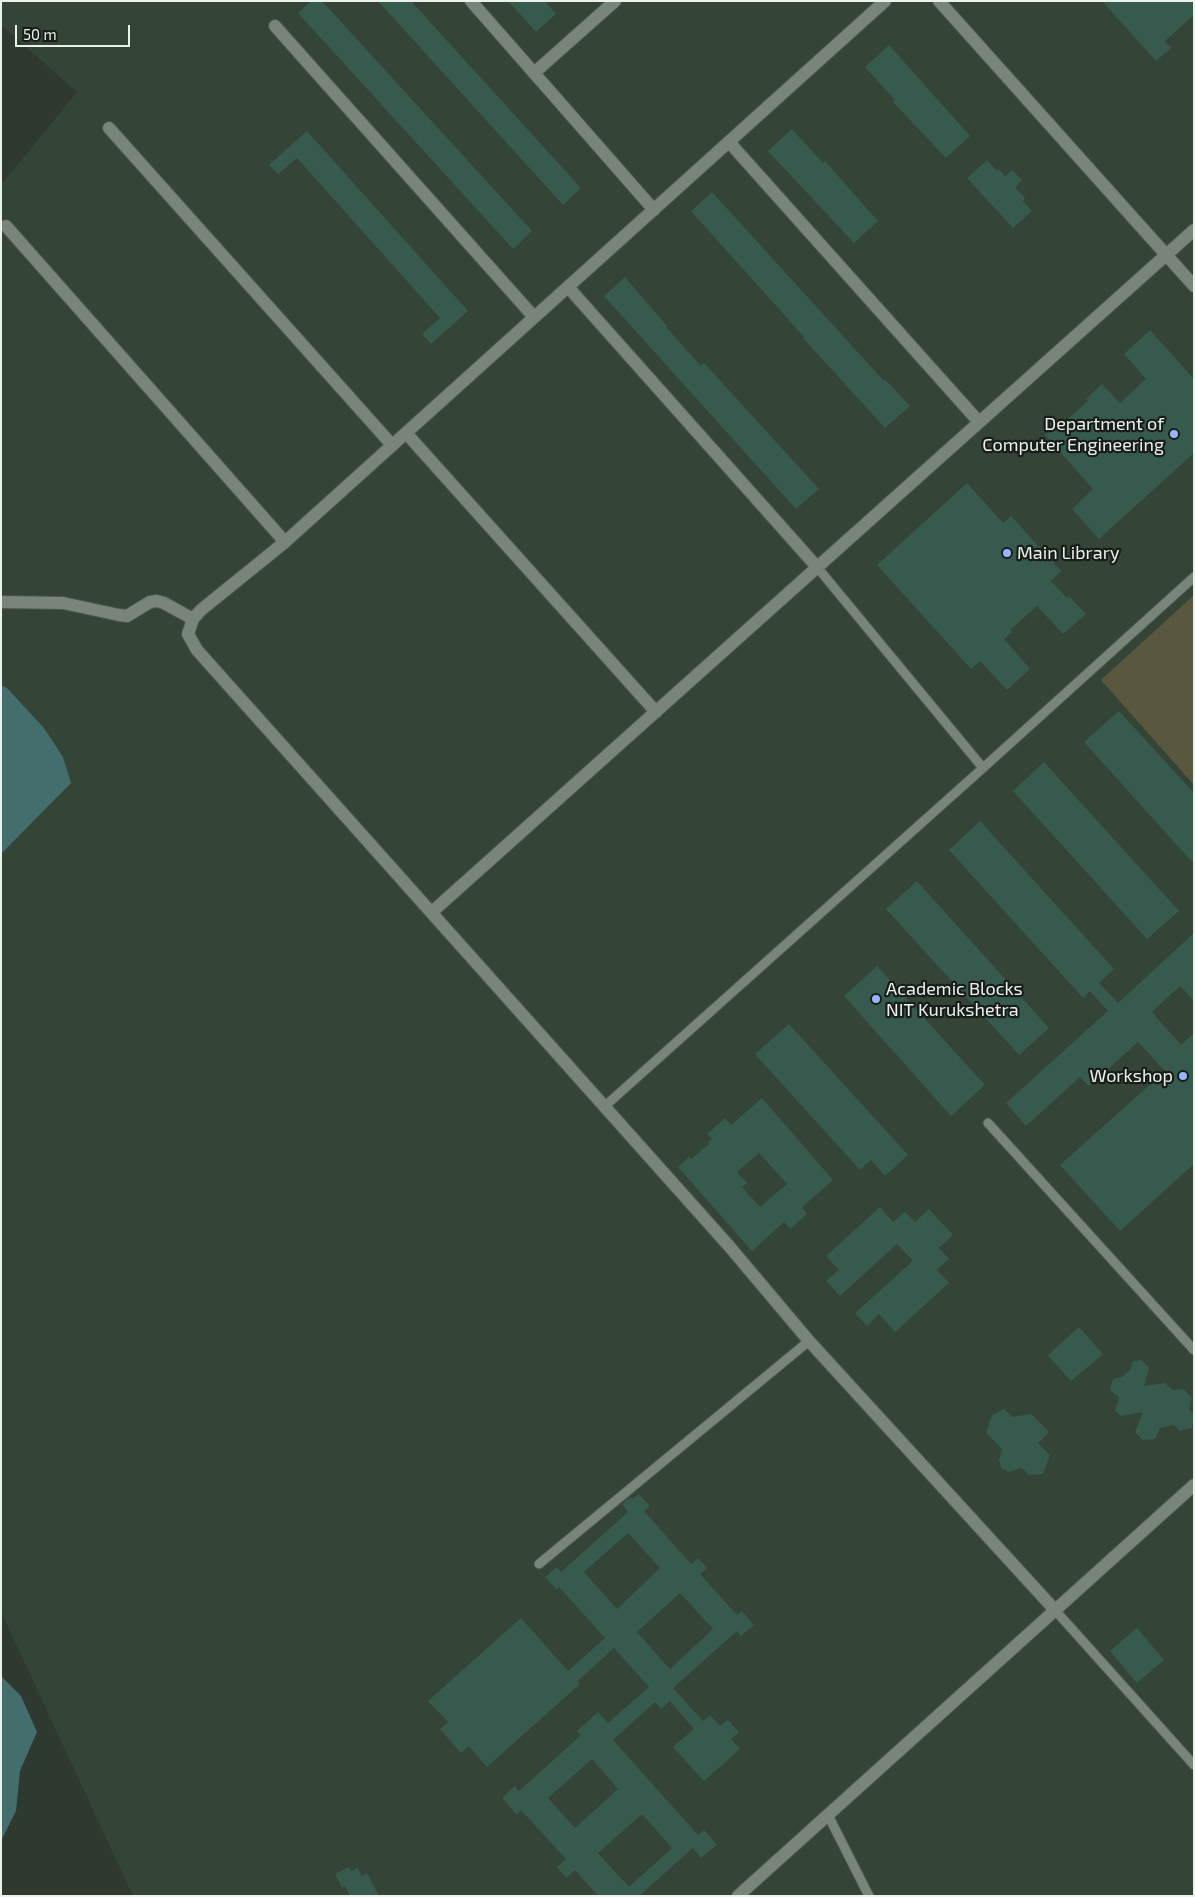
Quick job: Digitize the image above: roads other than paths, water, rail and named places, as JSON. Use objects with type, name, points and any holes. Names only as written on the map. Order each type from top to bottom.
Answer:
[{"type":"street","points":[[471,1],[654,210]]},
{"type":"street","points":[[534,73],[615,1]]},
{"type":"street","points":[[885,1],[285,542],[201,610],[193,619],[188,634],[197,650],[729,1246],[809,1341],[1054,1610]]},
{"type":"street","points":[[939,1],[1194,286]]},
{"type":"street","points":[[275,26],[534,317]]},
{"type":"street","points":[[109,128],[392,445]]},
{"type":"street","points":[[729,142],[979,422]]},
{"type":"street","points":[[6,226],[285,542]]},
{"type":"street","points":[[432,912],[1194,230]]},
{"type":"street","points":[[568,287],[817,567]]},
{"type":"street","points":[[406,433],[656,712]]},
{"type":"street","points":[[1,602],[62,603],[127,616],[150,602],[164,603],[193,619]]},
{"type":"street","points":[[738,1896],[1194,1485]]},
{"type":"lane","points":[[817,567],[983,768]]},
{"type":"lane","points":[[605,1106],[1194,577]]},
{"type":"lane","points":[[988,1123],[1194,1350]]},
{"type":"lane","points":[[539,1564],[809,1341]]},
{"type":"lane","points":[[1054,1610],[1194,1765]]},
{"type":"lane","points":[[828,1815],[869,1896]]},
{"type":"water","points":[[1,685],[7,688],[44,728],[63,757],[71,783],[1,854]]},
{"type":"water","points":[[1,1676],[21,1696],[37,1732],[20,1771],[16,1811],[1,1841]]},
{"type":"place","name":"Department of Computer Engineering","points":[[1174,434]]},
{"type":"place","name":"Main Library","points":[[1007,553]]},
{"type":"place","name":"Academic Blocks NIT Kurukshetra","points":[[876,999]]},
{"type":"place","name":"Workshop","points":[[1183,1076]]}]
